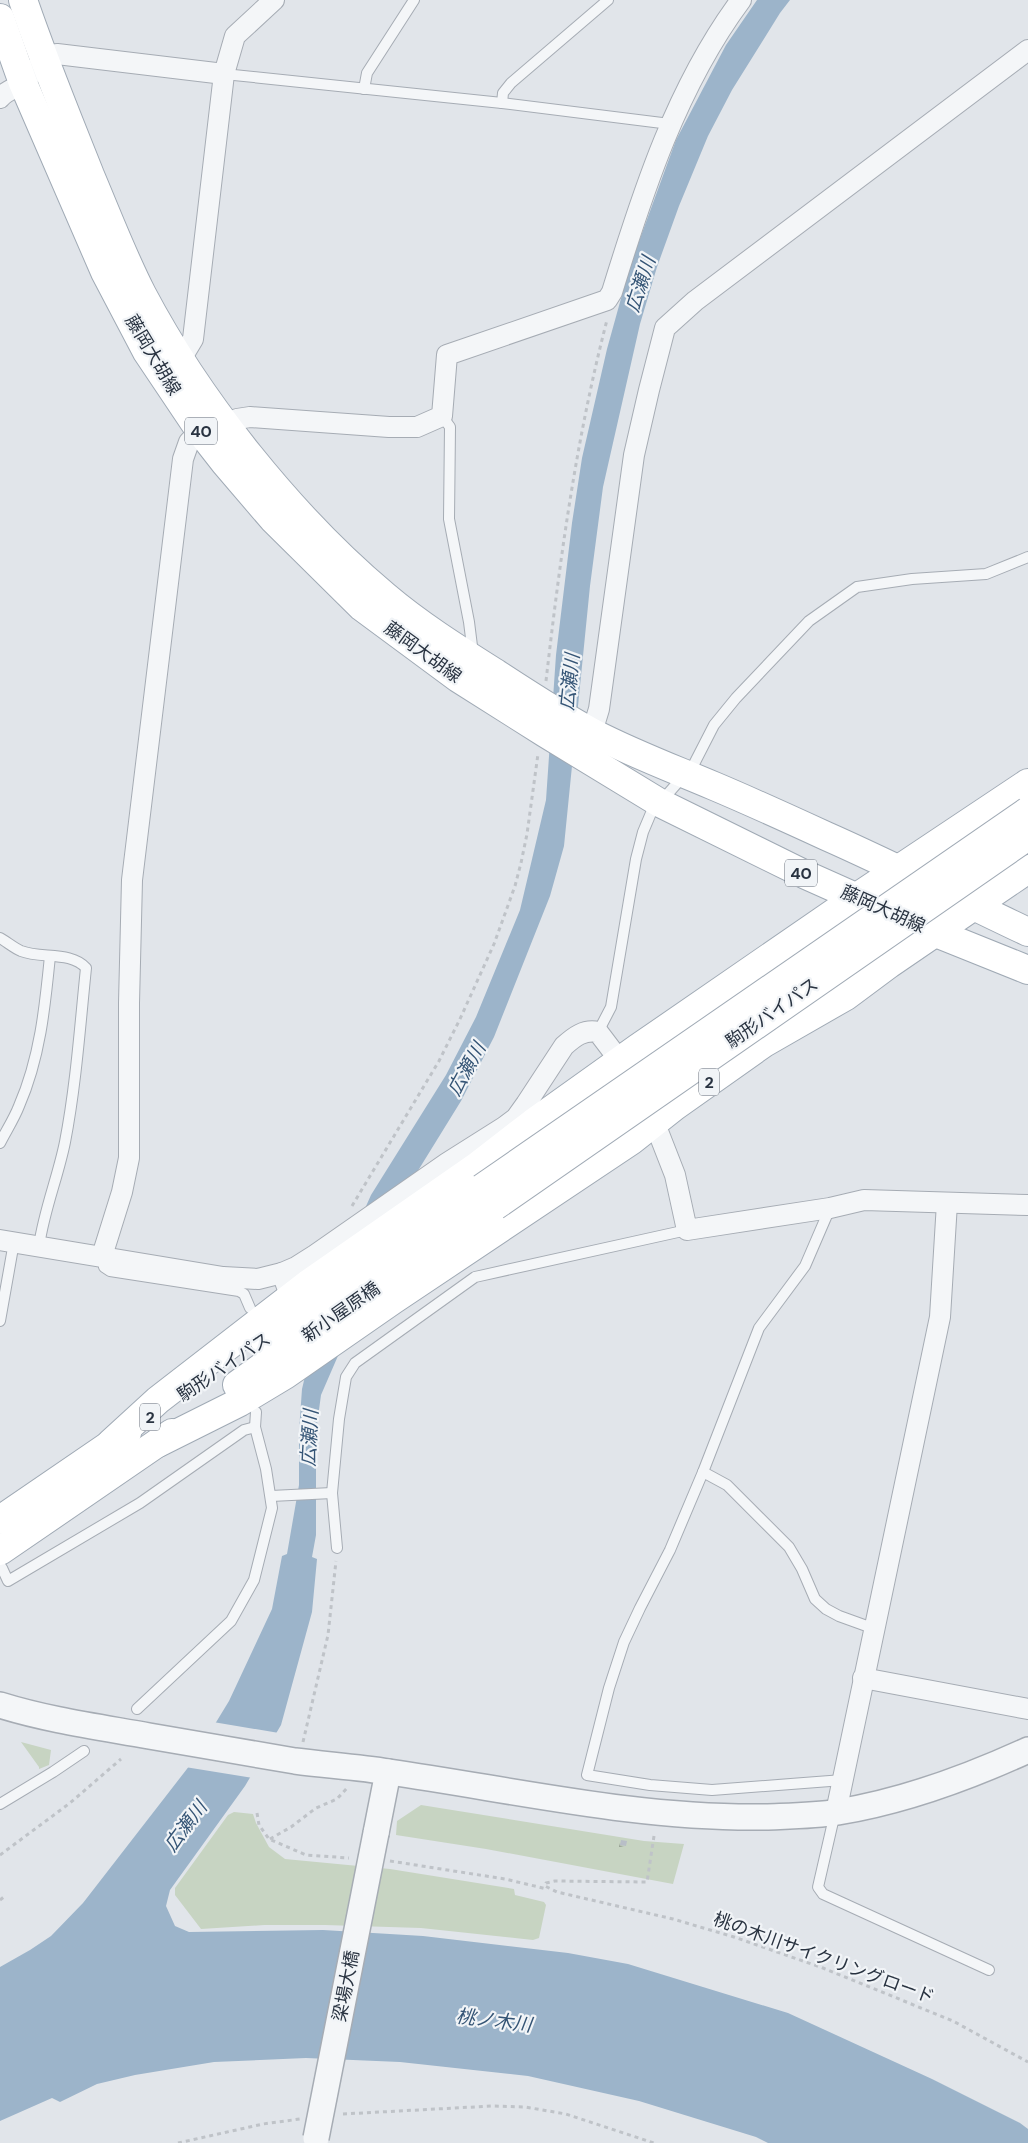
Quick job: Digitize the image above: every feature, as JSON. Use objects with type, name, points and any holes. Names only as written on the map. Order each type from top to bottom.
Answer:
[{"type":"main road","name":"藤岡大胡線","points":[[23,0],[43,58],[124,258],[144,297],[181,359],[213,428],[273,519],[362,607],[458,678],[544,719]]},
{"type":"main road","name":"藤岡大胡線","points":[[0,18],[6,93],[147,352],[213,428],[338,553],[385,596],[469,656],[544,719]]},
{"type":"main road","name":"40","points":[[544,719],[587,739],[686,774],[900,868],[1028,932]]},
{"type":"main road","name":"藤岡大胡線","points":[[587,739],[660,803],[806,875],[936,933],[1028,970]]},
{"type":"main road","name":"2","points":[[300,1299],[439,1193],[620,1061],[857,897],[1028,783]]},
{"type":"main road","name":"駒形バイパス","points":[[393,1288],[489,1197],[1028,811]]},
{"type":"main road","name":"駒形バイパス","points":[[404,1245],[489,1197],[1028,836]]},
{"type":"main road","name":"2","points":[[158,1444],[240,1402],[284,1375],[393,1288],[632,1140],[674,1106],[764,1043],[846,996],[1028,869]]},
{"type":"main road","points":[[802,936],[812,914],[814,900],[813,890],[806,875]]},
{"type":"main road","name":"新小屋原橋","points":[[300,1299],[404,1245]]},
{"type":"main road","name":"新小屋原橋","points":[[288,1348],[393,1288]]},
{"type":"main road","name":"駒形バイパス","points":[[0,1520],[111,1443],[300,1299]]},
{"type":"main road","name":"駒形バイパス","points":[[1,1559],[288,1348]]},
{"type":"street","points":[[181,359],[193,339],[224,74],[236,36],[274,0]]},
{"type":"street","points":[[102,1256],[122,1192],[129,1158],[129,994],[134,866],[183,459],[190,442],[213,428],[250,417],[389,428],[417,427],[442,416],[446,355],[607,300],[612,292],[634,218],[670,124],[698,69],[741,0]]},
{"type":"street","points":[[587,739],[599,709],[634,455],[665,328],[695,301],[1028,50]]},
{"type":"street","points":[[6,93],[43,58],[57,54],[70,54],[224,74]]},
{"type":"street","points":[[7,1241],[223,1277],[258,1279],[282,1273],[316,1255],[447,1163],[492,1136],[516,1118],[564,1046],[572,1039],[591,1031],[598,1032],[620,1061],[665,1147],[675,1175],[687,1230],[830,1208],[864,1200],[1028,1205]]},
{"type":"street","points":[[836,1812],[940,1317],[947,1203]]},
{"type":"street","points":[[282,1273],[300,1299]]},
{"type":"street","points":[[863,1678],[1028,1709]]},
{"type":"street","points":[[0,1705],[51,1718],[152,1736],[300,1751],[388,1772],[611,1807],[719,1818],[836,1812],[880,1804],[978,1774],[1028,1750]]},
{"type":"street","name":"梁場大橋","points":[[311,2133],[388,1772]]},
{"type":"lane","points":[[364,89],[367,73],[414,0]]},
{"type":"lane","points":[[502,103],[502,93],[511,83],[608,0]]},
{"type":"lane","points":[[224,74],[502,103],[670,124]]},
{"type":"lane","points":[[442,416],[450,427],[450,519],[472,646],[469,656]]},
{"type":"lane","points":[[598,1032],[611,1006],[633,875],[643,832],[651,814],[694,764],[714,725],[736,698],[810,621],[857,587],[912,579],[986,574],[1028,557]]},
{"type":"lane","points":[[0,938],[22,951],[81,962],[86,968],[76,1064],[65,1142],[54,1187],[42,1220],[39,1246]]},
{"type":"lane","points":[[0,1144],[20,1106],[31,1071],[44,1016],[50,956]]},
{"type":"lane","points":[[830,1208],[805,1266],[759,1328],[703,1472],[670,1550],[624,1642],[609,1688],[587,1775],[650,1785],[712,1790],[843,1780]]},
{"type":"lane","points":[[337,1548],[329,1494],[346,1377],[355,1363],[475,1277],[687,1230]]},
{"type":"lane","points":[[0,1321],[7,1241]]},
{"type":"lane","points":[[102,1256],[104,1267],[110,1271],[239,1291],[244,1294],[250,1308]]},
{"type":"lane","points":[[137,1709],[231,1621],[254,1580],[276,1496],[255,1427],[256,1412]]},
{"type":"lane","points":[[1,1559],[8,1581],[140,1504],[244,1430],[255,1427]]},
{"type":"lane","points":[[703,1472],[727,1485],[789,1547],[802,1569],[815,1599],[826,1609],[839,1616],[874,1629]]},
{"type":"lane","points":[[276,1496],[329,1494]]},
{"type":"lane","points":[[0,1804],[54,1772],[84,1750]]},
{"type":"lane","points":[[836,1812],[818,1887],[823,1894],[989,1970]]},
{"type":"path","points":[[352,1206],[439,1061],[460,1020],[505,918],[519,870],[527,834],[544,719],[570,494],[583,417],[609,313]]},
{"type":"path","points":[[300,1751],[328,1635],[337,1548]]},
{"type":"path","points":[[0,1855],[70,1803],[121,1759]]},
{"type":"path","points":[[269,1839],[291,1827],[316,1808],[337,1799],[348,1787]]},
{"type":"path","name":"桃の木川サイクリングロード","points":[[654,1836],[648,1882],[555,1882],[546,1883],[544,1886],[557,1892],[708,1929],[814,1965],[953,2022],[1028,2062]]},
{"type":"path","points":[[0,1900],[6,1896]]},
{"type":"path","points":[[340,2114],[359,2111],[492,2106],[525,2107],[566,2114],[654,2143]]},
{"type":"path","points":[[178,2143],[263,2124],[311,2133]]},
{"type":"green space","points":[[21,1742],[51,1750],[49,1765],[39,1769]]},
{"type":"green space","points":[[421,1805],[644,1841],[684,1844],[673,1884],[486,1849],[396,1835],[397,1821]]},
{"type":"green space","points":[[234,1812],[253,1814],[269,1847],[285,1859],[390,1869],[514,1889],[515,1895],[544,1902],[546,1905],[539,1938],[533,1940],[421,1928],[325,1925],[264,1925],[201,1929],[175,1895],[175,1888],[228,1815]]},
{"type":"water","points":[[757,0],[790,0],[732,90],[708,136],[679,206],[657,267],[640,324],[603,487],[590,586],[564,846],[550,896],[494,1037],[461,1101],[419,1169],[321,1395],[316,1432],[316,1535],[312,1557],[317,1559],[312,1612],[281,1725],[245,1786],[170,1890],[166,1906],[175,1926],[189,1932],[323,1930],[423,1936],[568,1953],[628,1964],[788,2013],[932,2079],[1020,2123],[1028,2129],[1028,2143],[768,2143],[756,2137],[639,2101],[528,2076],[400,2062],[306,2058],[214,2062],[135,2075],[97,2084],[60,2102],[52,2098],[0,2121],[0,1967],[51,1936],[83,1903],[190,1765],[229,1701],[272,1609],[282,1556],[287,1554],[299,1485],[299,1431],[302,1389],[312,1347],[331,1285],[371,1195],[446,1075],[476,1017],[520,910],[546,800],[556,655],[582,458],[607,349],[630,266],[676,140],[726,45]]},
{"type":"pier","points":[[213,1722],[279,1733],[253,1778],[185,1767]]},
{"type":"building","points":[[621,1840],[627,1841],[626,1846],[620,1845]]},
{"type":"water label","name":"広瀬川","points":[[640,284]]},
{"type":"water label","name":"広瀬川","points":[[569,682]]},
{"type":"water label","name":"広瀬川","points":[[466,1069]]},
{"type":"water label","name":"広瀬川","points":[[309,1438]]},
{"type":"water label","name":"広瀬川","points":[[185,1826]]},
{"type":"water label","name":"桃ノ木川","points":[[494,2020]]}]
